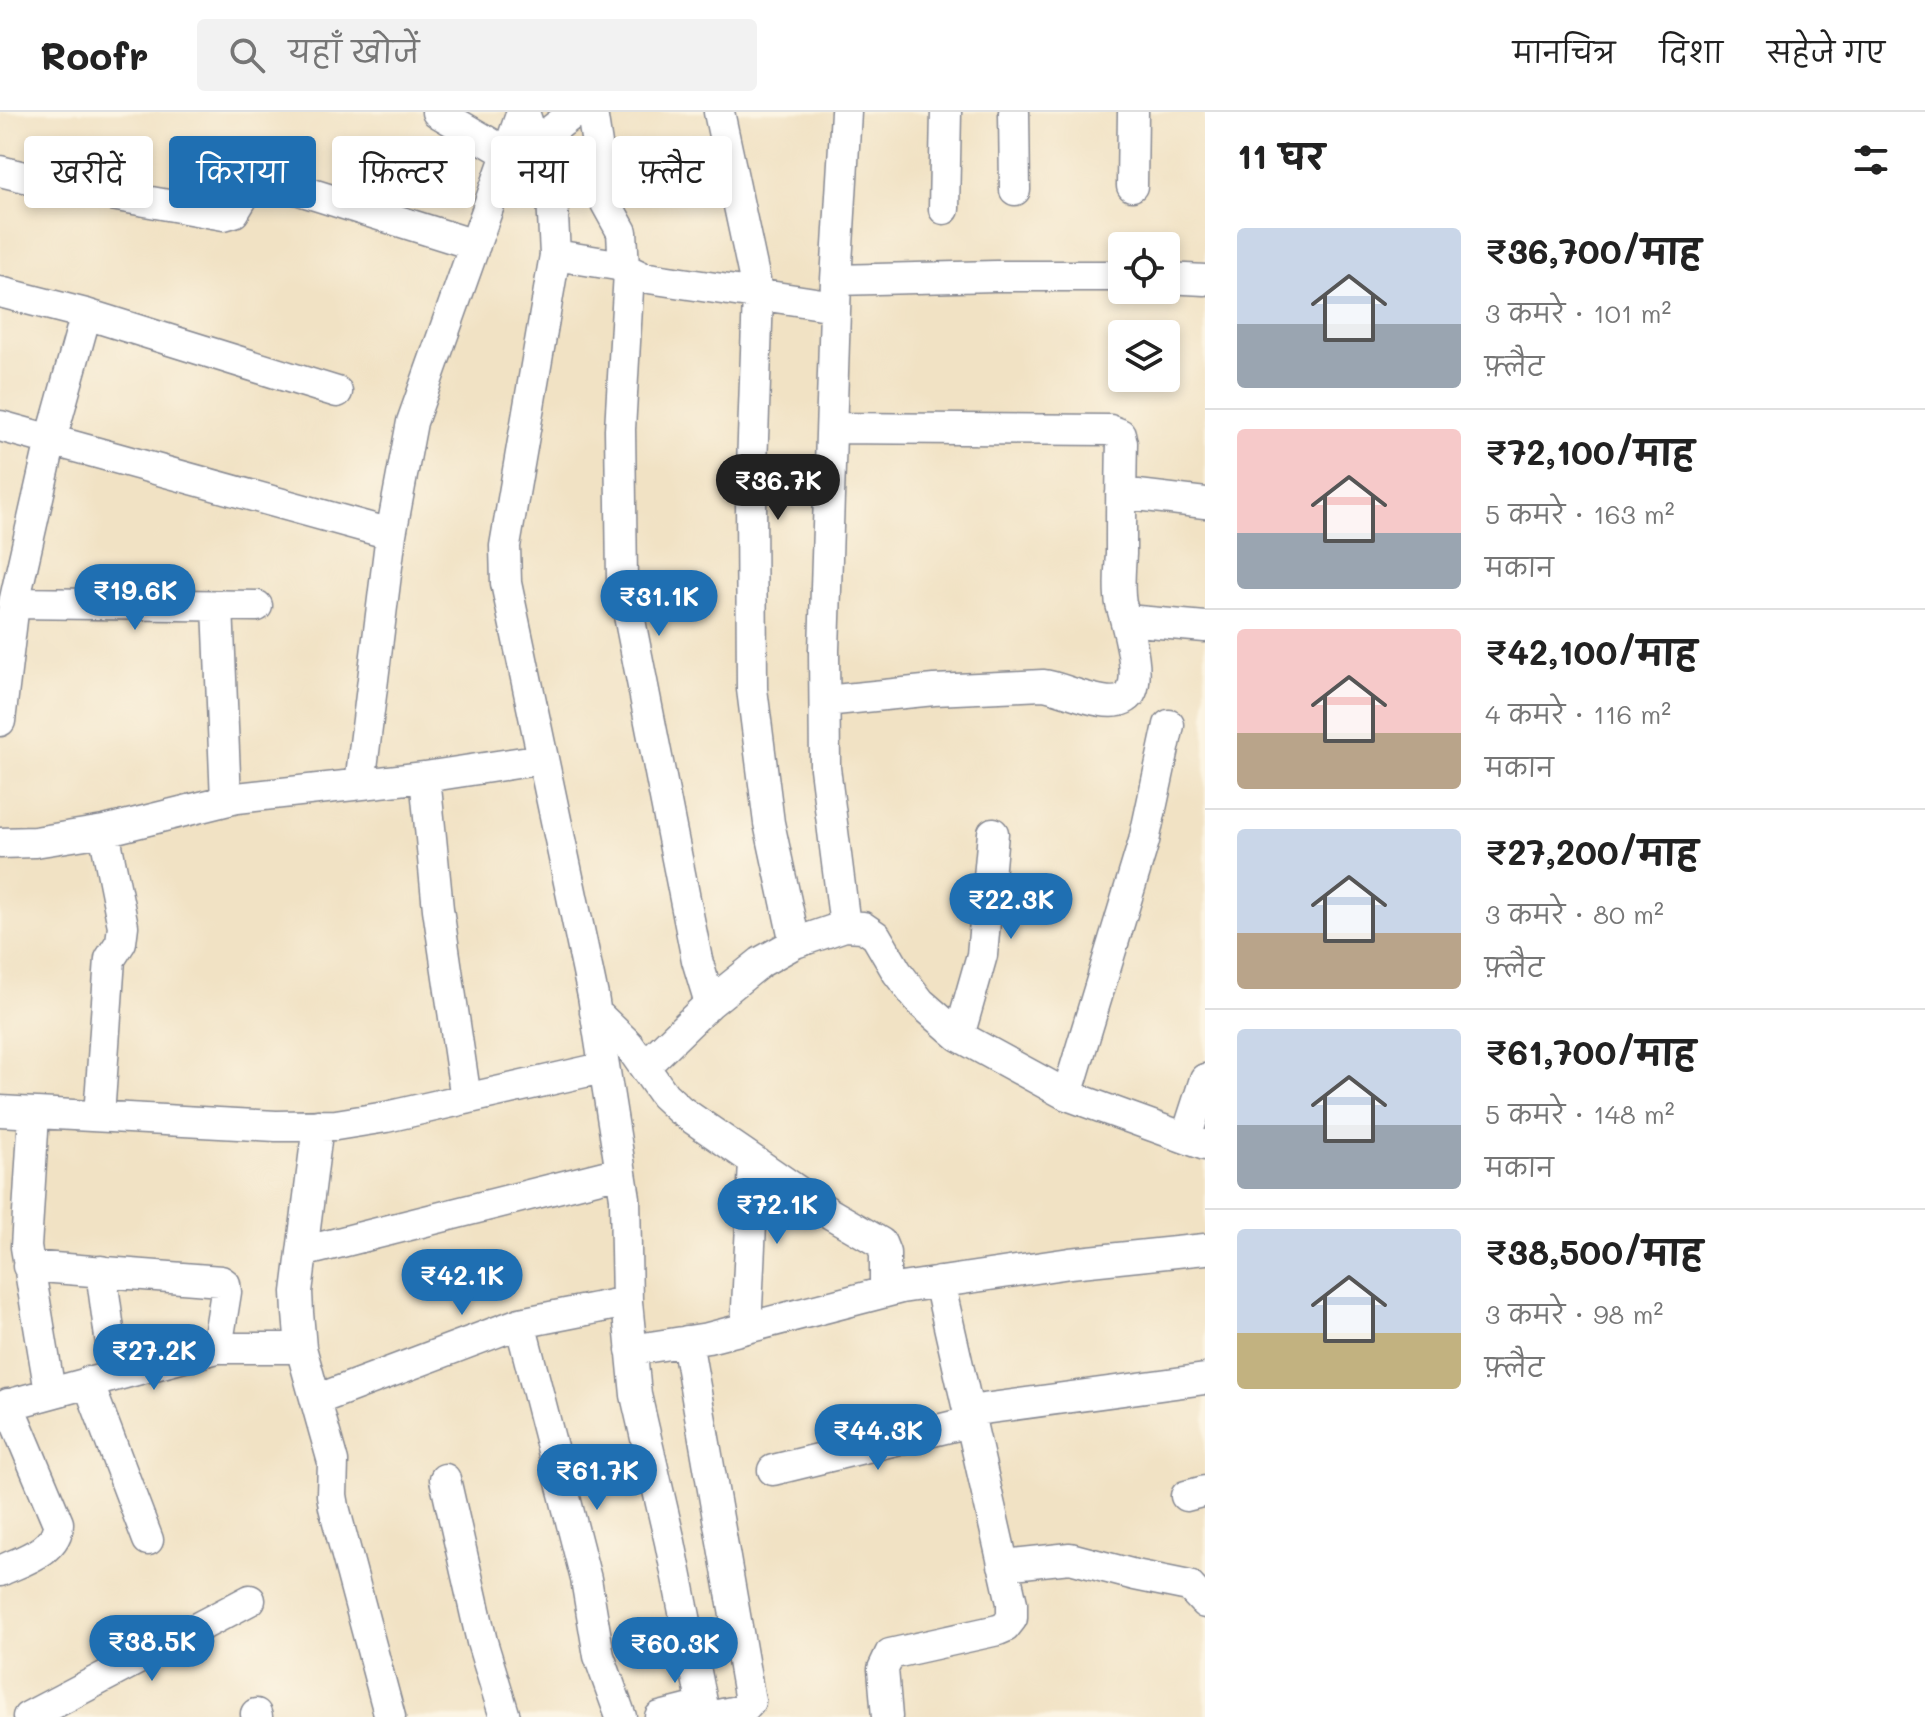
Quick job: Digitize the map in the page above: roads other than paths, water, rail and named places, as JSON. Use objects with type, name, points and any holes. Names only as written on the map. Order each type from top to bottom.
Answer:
[{"type":"street","points":[[437,112],[493,136]]},
{"type":"street","points":[[522,136],[523,112]]},
{"type":"street","points":[[539,136],[575,112]]},
{"type":"street","points":[[592,112],[606,203],[622,232],[626,270],[620,429],[622,580],[697,960],[710,1003]]},
{"type":"street","points":[[719,112],[758,295],[751,495],[752,689],[769,823],[795,943]]},
{"type":"street","points":[[845,926],[825,768],[825,701],[836,293],[846,112]]},
{"type":"street","points":[[944,209],[946,112]]},
{"type":"street","points":[[1014,112],[1015,190]]},
{"type":"street","points":[[1132,186],[1133,112]]},
{"type":"street","points":[[0,171],[61,186],[224,215],[234,212],[252,182],[261,178],[475,245]]},
{"type":"street","points":[[360,784],[391,534],[412,422],[475,245],[493,208]]},
{"type":"street","points":[[553,208],[555,255],[505,546],[506,583],[595,1012],[625,1198],[627,1302],[636,1395],[706,1713]]},
{"type":"street","points":[[555,255],[612,264],[642,277],[758,295],[836,293],[996,276],[1108,276]]},
{"type":"street","points":[[1180,279],[1205,280]]},
{"type":"street","points":[[0,292],[86,314],[337,392]]},
{"type":"street","points":[[0,721],[14,603],[51,440],[86,314]]},
{"type":"street","points":[[0,426],[391,534]]},
{"type":"street","points":[[825,701],[934,690],[1043,685],[1055,686],[1083,698],[1123,700],[1133,689],[1133,652],[1120,595],[1120,434],[1110,430],[833,428]]},
{"type":"street","points":[[1121,493],[1205,503]]},
{"type":"street","points":[[14,603],[257,606]]},
{"type":"street","points":[[218,606],[226,800]]},
{"type":"street","points":[[1126,620],[1205,627]]},
{"type":"street","points":[[1067,1095],[1141,854],[1169,725]]},
{"type":"street","points":[[0,843],[35,842],[104,831],[226,800],[425,777],[543,759]]},
{"type":"street","points":[[425,777],[438,909],[466,1099]]},
{"type":"street","points":[[99,1116],[110,959],[123,936],[104,831]]},
{"type":"street","points":[[959,1036],[982,955],[993,833]]},
{"type":"street","points":[[645,1066],[710,1003],[761,962],[795,943],[845,926],[863,927],[876,936],[897,972],[920,1002],[959,1036],[1067,1095],[1196,1142],[1205,1079]]},
{"type":"street","points":[[595,1012],[628,1044],[664,1095],[680,1110],[831,1214],[881,1243],[885,1253],[885,1292]]},
{"type":"street","points":[[0,1111],[276,1126],[336,1125],[386,1117],[602,1068]]},
{"type":"street","points":[[34,1114],[26,1247],[50,1392]]},
{"type":"street","points":[[318,1125],[297,1292],[301,1348],[333,1462],[334,1507],[390,1717]]},
{"type":"street","points":[[746,1328],[754,1162]]},
{"type":"street","points":[[302,1252],[620,1172]]},
{"type":"street","points":[[631,1350],[746,1328],[885,1292],[939,1282],[1070,1263],[1205,1249]]},
{"type":"street","points":[[28,1266],[221,1281],[225,1284],[226,1292],[217,1348]]},
{"type":"street","points":[[101,1271],[101,1378],[148,1540]]},
{"type":"street","points":[[887,1717],[883,1669],[890,1654],[998,1630],[1012,1618],[1012,1603],[939,1282]]},
{"type":"street","points":[[316,1400],[520,1323],[627,1302]]},
{"type":"street","points":[[520,1323],[586,1579],[599,1656],[621,1717]]},
{"type":"street","points":[[660,1717],[742,1710],[750,1701],[687,1341]]},
{"type":"street","points":[[0,1571],[35,1555],[58,1533],[58,1523],[4,1406],[217,1348],[301,1348]]},
{"type":"street","points":[[773,1470],[969,1416],[1205,1379]]},
{"type":"street","points":[[445,1479],[482,1642],[505,1717]]},
{"type":"street","points":[[1003,1565],[1070,1558],[1200,1585]]},
{"type":"street","points":[[28,1717],[250,1600]]}]
